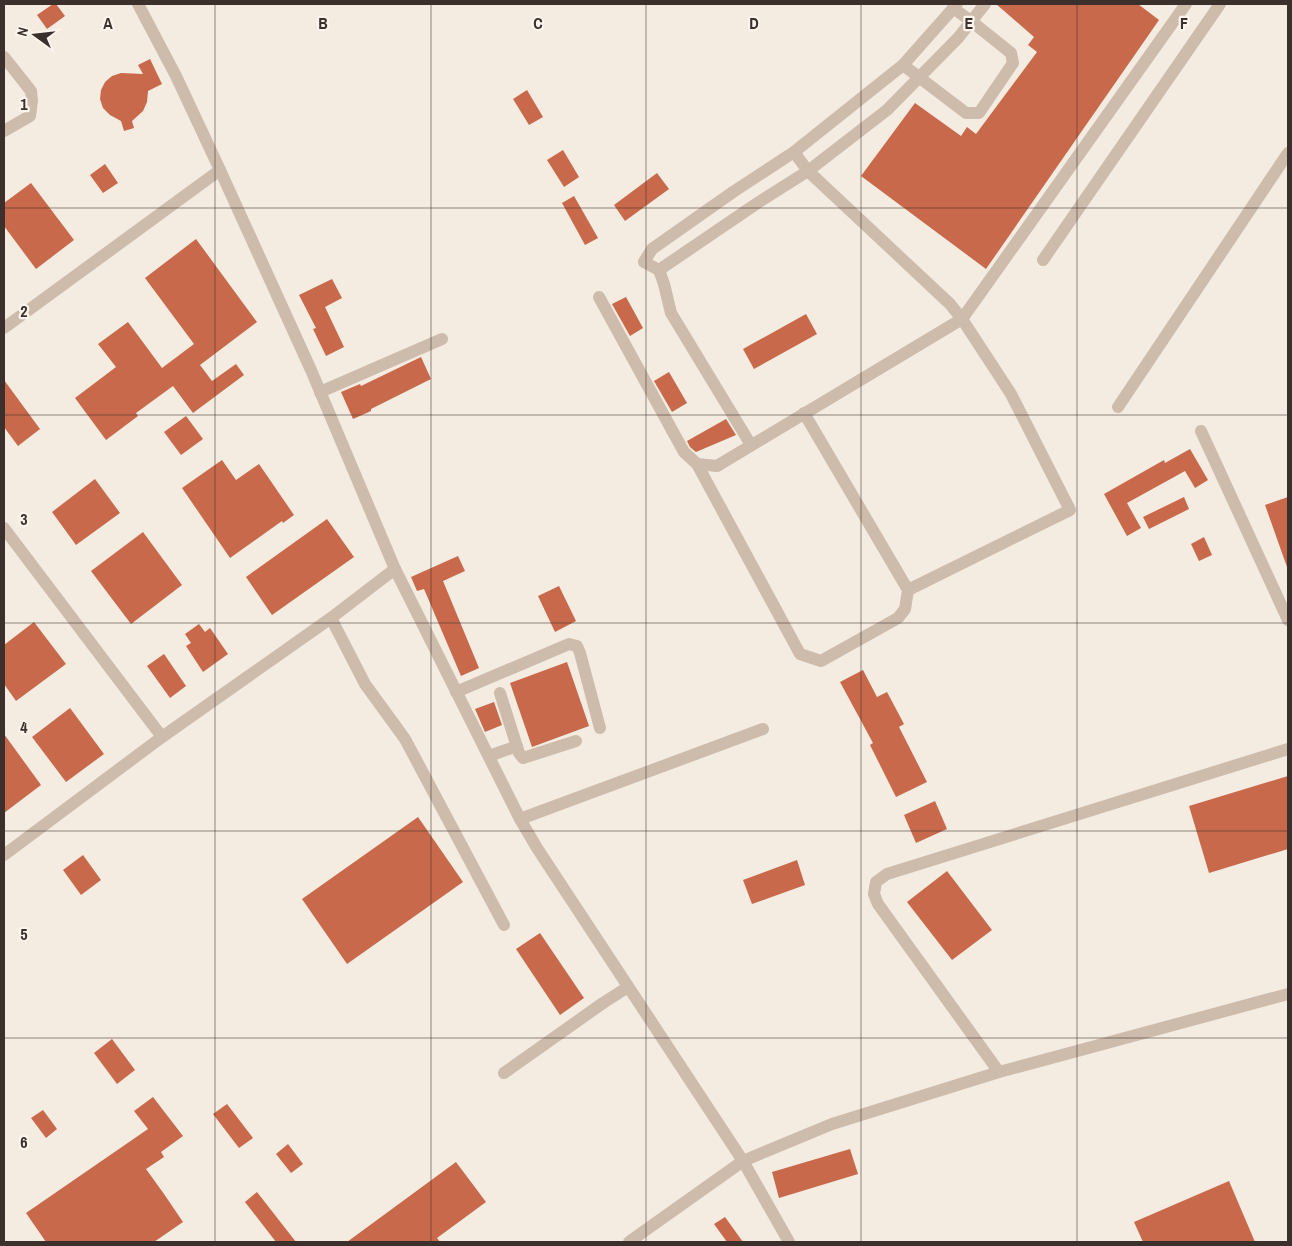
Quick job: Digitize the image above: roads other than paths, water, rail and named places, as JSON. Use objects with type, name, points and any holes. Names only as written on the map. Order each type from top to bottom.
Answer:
[{"type":"street","points":[[138,4],[176,76],[220,170],[320,392],[395,569],[520,819],[537,848],[743,1162],[789,1242]]},
{"type":"street","points":[[659,270],[808,171],[887,110],[958,38],[985,4]]},
{"type":"street","points":[[1043,260],[1220,4]]},
{"type":"street","points":[[751,445],[671,313],[659,270],[644,262],[652,248],[794,152],[903,65],[955,6],[1011,54],[1013,63],[979,113],[966,113],[903,65]]},
{"type":"street","points":[[697,464],[717,466],[962,319],[1180,6]]},
{"type":"street","points":[[4,57],[31,92],[32,101],[30,116],[4,131]]},
{"type":"street","points":[[794,152],[808,171],[950,304],[962,319],[1011,394],[1070,510],[908,590]]},
{"type":"street","points":[[1118,407],[1288,153]]},
{"type":"street","points":[[4,328],[220,170]]},
{"type":"street","points":[[599,298],[684,452],[697,464],[800,654],[821,661],[898,618],[905,609],[908,590],[804,413]]},
{"type":"street","points":[[320,392],[442,339]]},
{"type":"street","points":[[1201,431],[1288,620]]},
{"type":"street","points":[[4,528],[162,737]]},
{"type":"street","points":[[4,855],[162,737],[332,618],[395,569]]},
{"type":"street","points":[[332,618],[365,684],[405,739],[504,925]]},
{"type":"street","points":[[456,692],[569,644],[577,646],[580,653],[600,728]]},
{"type":"street","points":[[500,693],[517,746],[523,758],[576,741]]},
{"type":"street","points":[[520,819],[763,729]]},
{"type":"street","points":[[489,756],[517,746]]},
{"type":"street","points":[[999,1072],[878,904],[874,894],[876,882],[887,874],[1288,749]]},
{"type":"street","points":[[504,1073],[628,987]]},
{"type":"street","points":[[629,1242],[743,1162],[832,1124],[999,1072],[1288,994]]}]
